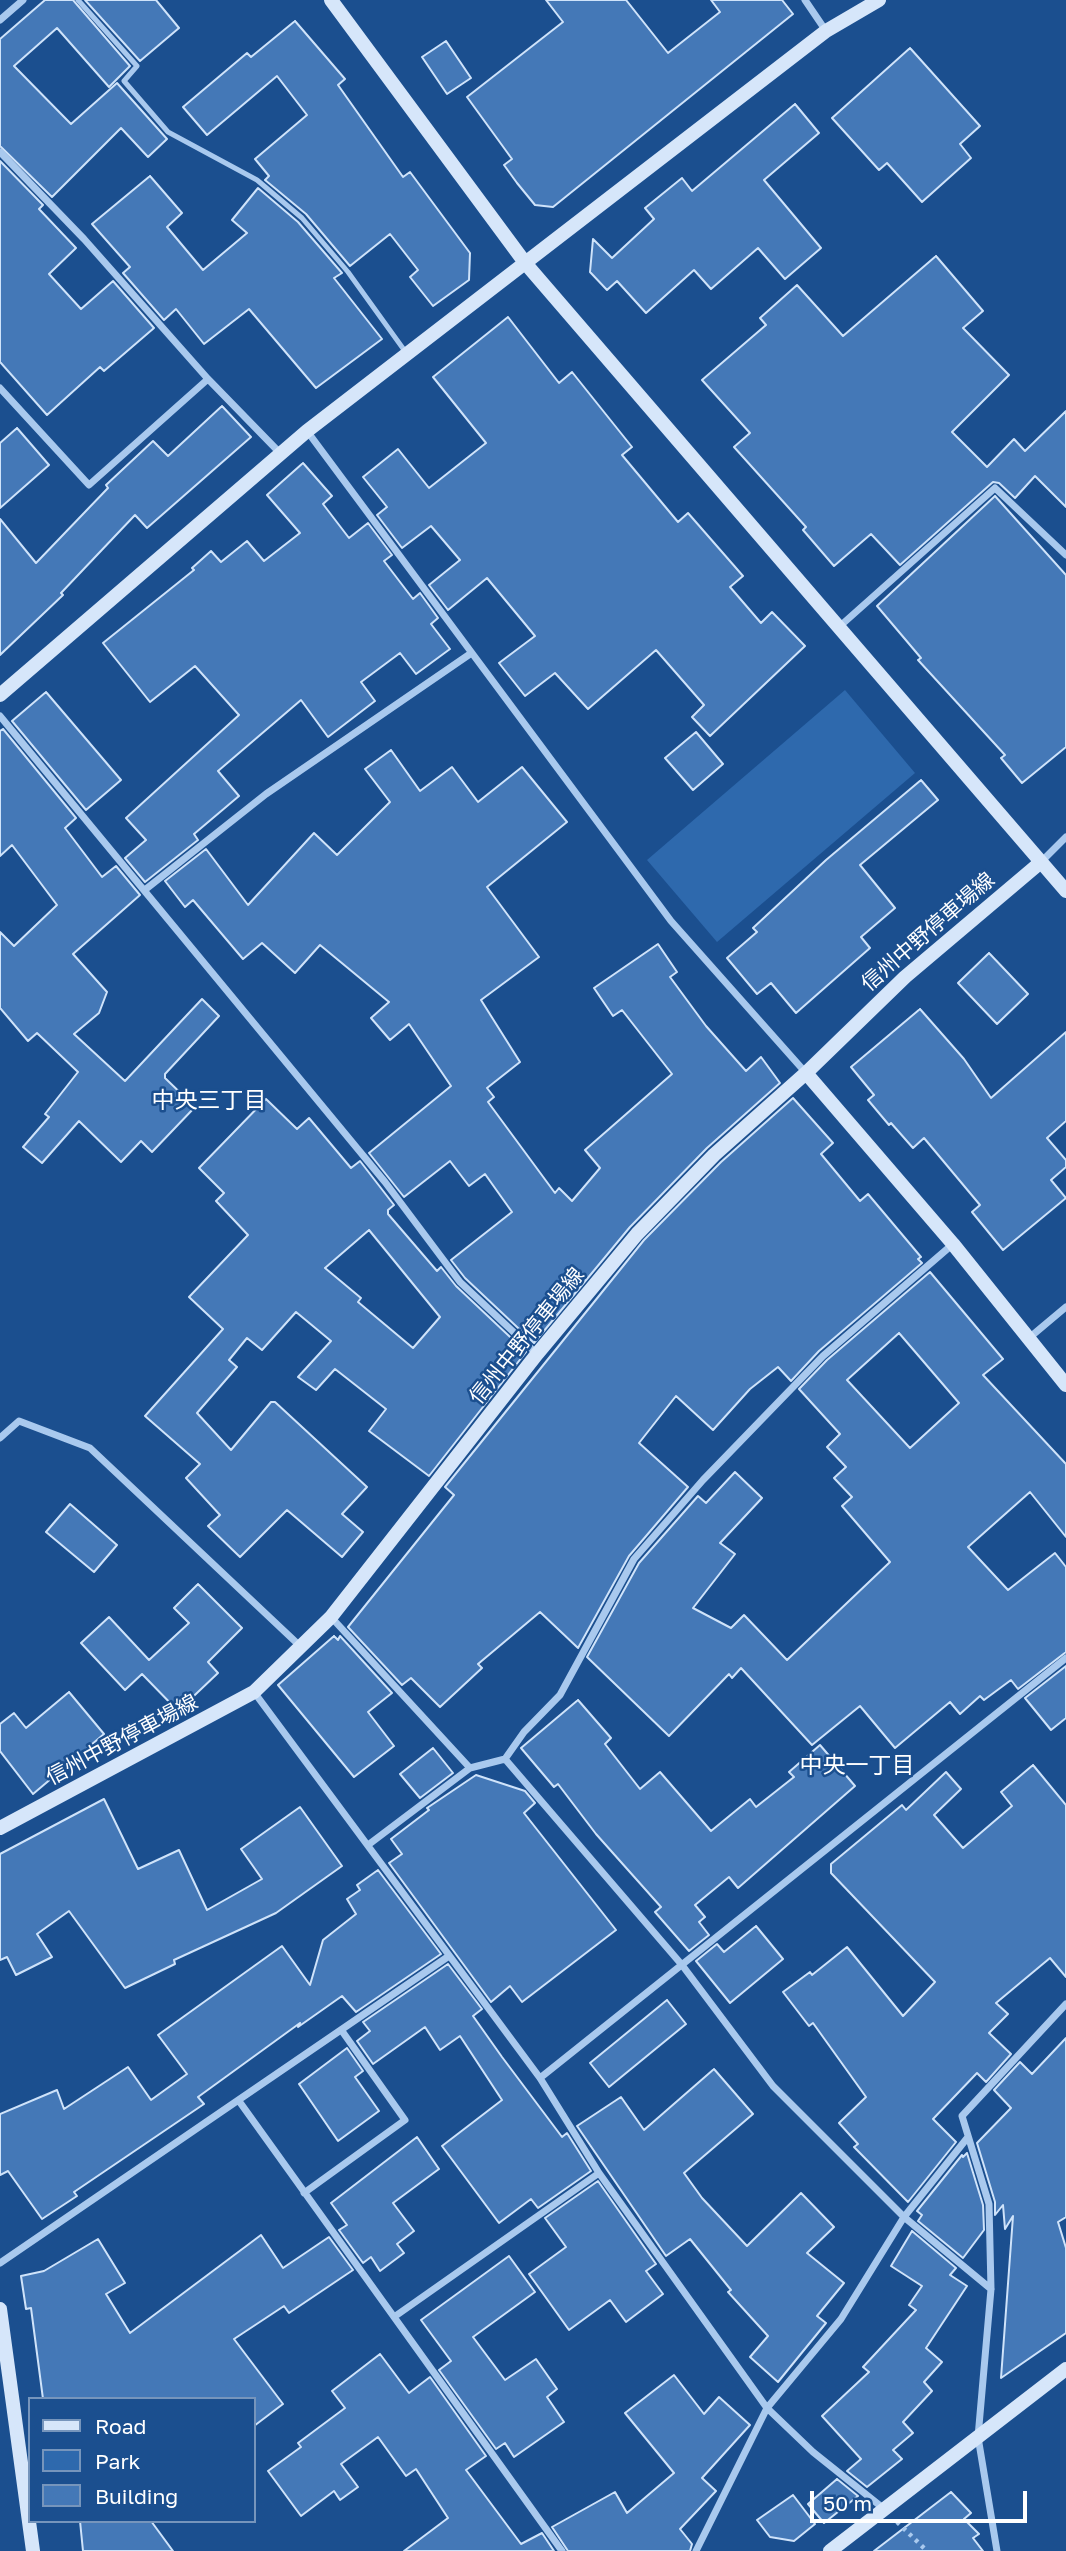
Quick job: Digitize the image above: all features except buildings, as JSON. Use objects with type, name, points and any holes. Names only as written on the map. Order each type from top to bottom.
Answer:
[{"type":"street","points":[[0,20],[23,0]]},
{"type":"street","points":[[331,0],[526,264],[1066,891]]},
{"type":"street","points":[[805,0],[826,31]]},
{"type":"street","points":[[0,695],[307,431],[826,31],[879,0]]},
{"type":"street","points":[[0,152],[85,239],[208,379],[280,453]]},
{"type":"street","points":[[0,388],[89,485],[208,379]]},
{"type":"street","points":[[307,431],[470,654],[671,921],[953,1244],[1066,1385]]},
{"type":"street","points":[[839,627],[995,488],[1066,555]]},
{"type":"street","points":[[146,889],[266,794],[470,654]]},
{"type":"street","points":[[0,716],[146,889],[385,1182],[460,1282],[537,1354]]},
{"type":"street","points":[[1041,862],[1066,837]]},
{"type":"street","name":"信州中野停車場線","points":[[0,1828],[254,1692],[331,1617],[537,1354],[637,1234],[713,1155],[806,1073],[905,976],[1041,862]]},
{"type":"street","points":[[368,1845],[470,1768],[505,1759],[524,1732],[560,1695],[634,1559],[703,1480],[823,1356],[953,1244]]},
{"type":"street","points":[[1028,1339],[1066,1307]]},
{"type":"street","points":[[0,1438],[19,1421],[90,1448],[300,1646]]},
{"type":"street","points":[[331,1617],[470,1768]]},
{"type":"street","points":[[540,2078],[1066,1658]]},
{"type":"street","points":[[254,1692],[540,2078],[600,2173],[767,2408],[813,2452],[883,2508]]},
{"type":"street","points":[[505,1759],[682,1965],[773,2086],[904,2217],[991,2289]]},
{"type":"street","points":[[0,2263],[449,1956]]},
{"type":"street","points":[[997,2551],[978,2437],[991,2289],[989,2204],[962,2116],[1066,2004]]},
{"type":"street","points":[[304,2193],[405,2120],[342,2031]]},
{"type":"street","points":[[239,2101],[562,2551]]},
{"type":"street","points":[[696,2551],[767,2408],[841,2319],[904,2217],[968,2137]]},
{"type":"street","points":[[394,2317],[600,2173]]},
{"type":"street","points":[[0,2309],[28,2514]]},
{"type":"street","points":[[830,2551],[1066,2369]]},
{"type":"street","points":[[29,2523],[33,2551]]},
{"type":"lane","points":[[78,0],[137,66],[124,81],[168,132],[257,180],[302,218],[348,272],[407,355]]},
{"type":"path","points":[[883,2508],[927,2551]]},
{"type":"green space","points":[[845,690],[915,773],[717,942],[647,860]]},
{"type":"district","name":"中央三丁目","points":[[209,1101]]},
{"type":"district","name":"中央一丁目","points":[[857,1766]]}]
